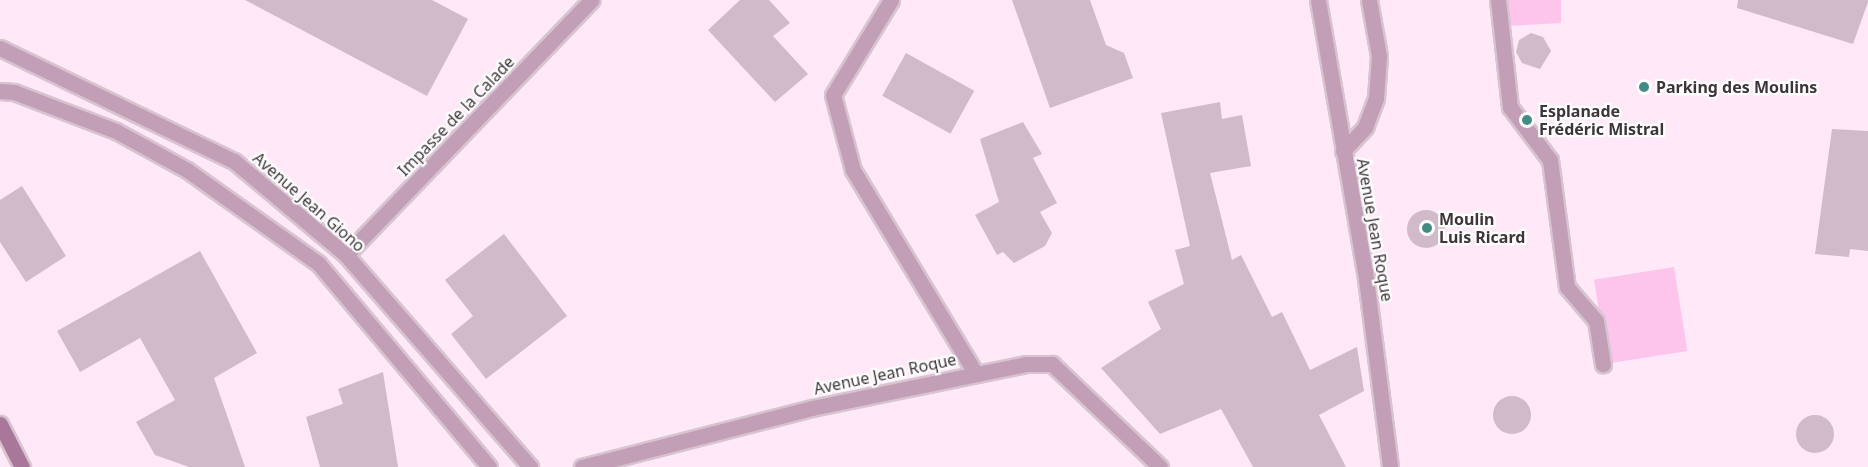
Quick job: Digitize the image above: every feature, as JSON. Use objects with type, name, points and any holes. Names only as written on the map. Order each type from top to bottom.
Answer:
[{"type":"main road","points":[[0,424],[22,467]]},
{"type":"street","name":"Impasse de la Calade","points":[[346,255],[591,0]]},
{"type":"street","points":[[891,0],[832,95],[853,170],[975,372]]},
{"type":"street","name":"Avenue Jean Roque","points":[[1318,0],[1390,467]]},
{"type":"street","points":[[1343,151],[1365,127],[1376,98],[1380,56],[1369,0]]},
{"type":"street","points":[[1498,0],[1510,106],[1550,160],[1567,287],[1596,321],[1603,364]]},
{"type":"street","name":"Avenue Jean Giono","points":[[0,48],[234,161],[346,255],[530,467]]},
{"type":"street","points":[[0,91],[14,92],[116,131],[187,170],[318,263],[489,467]]},
{"type":"street","name":"Avenue Jean Roque","points":[[582,467],[975,372],[1052,364],[1160,467]]},
{"type":"shaded area","points":[[1504,0],[1561,0],[1561,23],[1506,26]]},
{"type":"shaded area","points":[[1674,267],[1687,351],[1607,364],[1594,280]]},
{"type":"building","points":[[245,0],[432,0],[468,19],[427,96]]},
{"type":"building","points":[[740,0],[769,0],[790,23],[773,36],[808,74],[775,102],[708,30]]},
{"type":"building","points":[[1012,0],[1090,0],[1106,45],[1124,53],[1133,78],[1050,108]]},
{"type":"building","points":[[1738,0],[1868,0],[1868,2],[1853,44],[1737,8]]},
{"type":"building","points":[[1531,33],[1543,37],[1551,51],[1540,69],[1522,63],[1516,52],[1519,40]]},
{"type":"building","points":[[906,53],[974,91],[950,134],[882,96]]},
{"type":"building","points":[[1220,102],[1222,119],[1242,115],[1251,166],[1210,173],[1232,260],[1241,255],[1272,317],[1282,312],[1310,370],[1357,347],[1364,391],[1319,415],[1346,467],[1253,467],[1221,409],[1160,434],[1101,368],[1161,329],[1148,302],[1184,284],[1175,250],[1190,246],[1161,113]]},
{"type":"building","points":[[1023,122],[1042,154],[1033,158],[1057,203],[1040,212],[1052,233],[1045,246],[1014,263],[1003,252],[997,255],[975,215],[999,202],[980,139]]},
{"type":"building","points":[[1832,129],[1868,131],[1868,251],[1850,249],[1849,257],[1815,254]]},
{"type":"building","points":[[22,186],[66,256],[26,282],[0,242],[0,200]]},
{"type":"building","name":"Moulin Luis Ricard","points":[[1426,210],[1439,216],[1445,229],[1439,242],[1426,248],[1413,242],[1407,229],[1413,216]]},
{"type":"building","points":[[504,234],[567,316],[486,379],[451,334],[473,316],[445,280]]},
{"type":"building","points":[[200,251],[257,353],[214,378],[245,467],[189,467],[155,455],[136,422],[175,400],[140,338],[80,372],[57,331]]},
{"type":"building","points":[[383,372],[398,467],[320,467],[306,417],[343,404],[338,389]]},
{"type":"building","points":[[1512,396],[1525,402],[1531,415],[1525,428],[1512,434],[1499,428],[1493,415],[1499,402]]},
{"type":"building","points":[[1815,415],[1829,420],[1834,434],[1829,448],[1815,453],[1801,448],[1796,434],[1801,420]]},
{"type":"place","name":"Parking des Moulins","points":[[1644,87]]},
{"type":"place","name":"Esplanade Frédéric Mistral","points":[[1527,120]]},
{"type":"place","name":"Moulin Luis Ricard","points":[[1427,228]]}]
